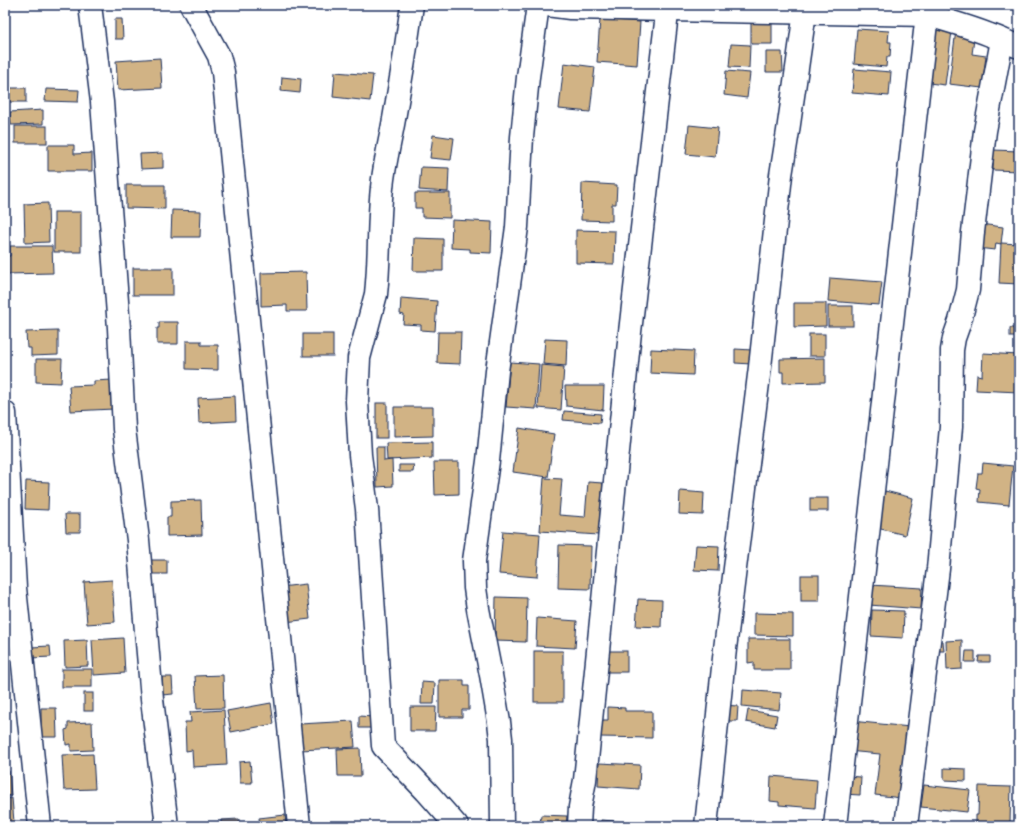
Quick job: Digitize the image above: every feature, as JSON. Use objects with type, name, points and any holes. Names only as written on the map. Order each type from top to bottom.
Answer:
[{"type":"street","points":[[90,5],[102,102],[119,328],[124,429],[138,540],[152,699],[167,826]]},
{"type":"street","points":[[191,5],[219,56],[223,72],[299,826]]},
{"type":"street","points":[[412,5],[404,65],[382,186],[379,213],[378,276],[376,294],[359,358],[357,401],[360,455],[367,509],[383,746],[457,826]]},
{"type":"street","points":[[502,826],[501,739],[492,675],[478,609],[475,588],[474,562],[488,460],[497,371],[517,227],[522,136],[538,5]]},
{"type":"street","points":[[547,5],[570,8],[928,10],[953,22],[992,35],[1011,44],[985,131],[968,290],[952,350],[952,427],[939,561],[906,826]]},
{"type":"street","points":[[579,826],[580,807],[585,780],[630,332],[668,8]]},
{"type":"street","points":[[706,826],[725,650],[760,367],[781,175],[806,9]]},
{"type":"street","points":[[834,826],[928,10]]},
{"type":"street","points":[[5,413],[15,588],[40,826]]},
{"type":"building","points":[[751,16],[772,16],[772,44],[751,44]]},
{"type":"building","points":[[115,19],[122,19],[123,39],[115,39]]},
{"type":"building","points":[[600,19],[640,22],[637,65],[597,62]]},
{"type":"building","points":[[929,20],[953,23],[945,85],[921,82]]},
{"type":"building","points":[[857,29],[889,31],[888,42],[891,42],[890,57],[887,57],[886,67],[854,64]]},
{"type":"building","points":[[956,30],[975,32],[972,54],[986,56],[982,88],[949,84]]},
{"type":"building","points":[[731,44],[750,45],[749,68],[729,67]]},
{"type":"building","points":[[766,52],[782,52],[783,72],[766,72]]},
{"type":"building","points":[[160,58],[162,88],[118,90],[116,61]]},
{"type":"building","points":[[564,63],[595,67],[590,112],[559,109]]},
{"type":"building","points":[[854,69],[891,72],[889,96],[852,93]]},
{"type":"building","points":[[726,71],[750,73],[747,98],[724,95]]},
{"type":"building","points":[[335,72],[373,75],[370,101],[333,97]]},
{"type":"building","points":[[282,77],[301,79],[300,93],[281,91]]},
{"type":"building","points":[[5,88],[26,88],[26,102],[5,102]]},
{"type":"building","points":[[46,89],[79,90],[78,102],[45,101]]},
{"type":"building","points":[[43,110],[43,124],[11,125],[10,112]]},
{"type":"building","points":[[689,125],[718,128],[715,157],[686,154]]},
{"type":"building","points":[[15,126],[47,126],[47,143],[15,143]]},
{"type":"building","points":[[433,135],[454,138],[451,160],[430,158]]},
{"type":"building","points":[[48,145],[74,145],[74,154],[92,153],[92,171],[48,171]]},
{"type":"building","points":[[993,150],[1019,151],[1019,171],[993,170]]},
{"type":"building","points":[[163,153],[163,168],[141,169],[140,154]]},
{"type":"building","points":[[421,167],[449,168],[448,192],[419,190]]},
{"type":"building","points":[[582,183],[617,185],[616,204],[612,204],[612,221],[581,220]]},
{"type":"building","points":[[126,185],[165,185],[165,209],[126,208]]},
{"type":"building","points":[[415,193],[450,193],[450,218],[422,217],[422,208],[415,208]]},
{"type":"building","points":[[48,203],[49,242],[25,243],[24,204]]},
{"type":"building","points":[[172,210],[201,211],[200,237],[171,237]]},
{"type":"building","points":[[54,212],[81,212],[81,252],[54,252]]},
{"type":"building","points":[[452,220],[492,222],[491,253],[470,252],[470,249],[451,248]]},
{"type":"building","points":[[980,224],[1003,227],[1001,244],[996,243],[995,250],[977,248]]},
{"type":"building","points":[[576,230],[615,231],[614,264],[576,263]]},
{"type":"building","points":[[414,238],[443,239],[443,271],[413,271]]},
{"type":"building","points":[[1001,243],[1019,244],[1019,284],[999,283]]},
{"type":"building","points":[[10,246],[52,246],[53,273],[5,274],[5,256],[10,256]]},
{"type":"building","points":[[133,268],[173,268],[173,295],[133,295]]},
{"type":"building","points":[[306,272],[307,311],[287,311],[287,305],[261,306],[261,273]]},
{"type":"building","points":[[830,278],[882,282],[879,305],[828,301]]},
{"type":"building","points":[[401,298],[437,301],[435,331],[421,330],[421,325],[403,324],[404,315],[400,314]]},
{"type":"building","points":[[794,303],[826,303],[826,326],[794,327]]},
{"type":"building","points":[[828,306],[853,306],[853,326],[828,326]]},
{"type":"building","points":[[159,322],[178,322],[178,344],[157,344],[157,328],[159,328]]},
{"type":"building","points":[[1010,328],[1019,328],[1019,337],[1010,337]]},
{"type":"building","points":[[58,331],[58,355],[31,356],[31,348],[27,348],[26,332]]},
{"type":"building","points":[[438,332],[461,332],[460,364],[437,363]]},
{"type":"building","points":[[303,334],[333,334],[333,356],[303,356]]},
{"type":"building","points":[[809,334],[825,334],[825,356],[809,356]]},
{"type":"building","points":[[545,339],[567,340],[566,366],[543,364]]},
{"type":"building","points":[[186,341],[201,341],[201,345],[218,345],[218,370],[186,369]]},
{"type":"building","points":[[651,349],[694,351],[693,375],[650,373]]},
{"type":"building","points":[[735,349],[752,350],[751,364],[735,363]]},
{"type":"building","points":[[983,353],[1019,355],[1019,392],[976,390],[977,375],[982,376]]},
{"type":"building","points":[[825,358],[825,382],[783,383],[783,372],[780,372],[780,359]]},
{"type":"building","points":[[36,359],[62,359],[61,383],[36,382]]},
{"type":"building","points":[[510,362],[539,364],[536,409],[506,407]]},
{"type":"building","points":[[541,365],[564,367],[561,410],[538,408]]},
{"type":"building","points":[[112,380],[114,409],[71,411],[69,386],[94,385],[94,381]]},
{"type":"building","points":[[565,386],[604,386],[603,410],[566,406]]},
{"type":"building","points":[[235,396],[236,421],[199,423],[198,398]]},
{"type":"building","points":[[376,403],[387,403],[387,438],[376,438]]},
{"type":"building","points":[[394,407],[433,407],[433,436],[394,437]]},
{"type":"building","points":[[564,411],[601,414],[600,423],[563,420]]},
{"type":"building","points":[[519,428],[554,434],[548,477],[513,472]]},
{"type":"building","points":[[432,442],[432,458],[387,460],[386,443]]},
{"type":"building","points":[[376,447],[384,447],[384,461],[392,460],[393,486],[377,487]]},
{"type":"building","points":[[434,462],[459,462],[459,494],[435,495]]},
{"type":"building","points":[[983,463],[1013,466],[1009,505],[979,502],[980,489],[976,488],[978,473],[982,473]]},
{"type":"building","points":[[399,465],[414,465],[413,472],[399,472]]},
{"type":"building","points":[[544,478],[562,479],[559,515],[585,517],[588,482],[603,483],[598,535],[540,531]]},
{"type":"building","points":[[26,481],[49,482],[48,510],[25,509]]},
{"type":"building","points":[[680,491],[704,493],[703,515],[679,514]]},
{"type":"building","points":[[885,491],[913,498],[905,535],[877,528]]},
{"type":"building","points":[[810,498],[828,498],[828,511],[810,511]]},
{"type":"building","points":[[201,500],[202,535],[167,536],[167,517],[171,517],[171,501]]},
{"type":"building","points":[[65,514],[80,514],[80,532],[66,532]]},
{"type":"building","points":[[503,531],[540,534],[537,577],[499,574]]},
{"type":"building","points":[[559,545],[591,546],[590,589],[558,588]]},
{"type":"building","points":[[696,545],[719,546],[718,571],[694,570]]},
{"type":"building","points":[[148,560],[167,560],[167,574],[148,574]]},
{"type":"building","points":[[801,575],[819,575],[819,601],[801,601]]},
{"type":"building","points":[[112,580],[115,622],[87,624],[84,582]]},
{"type":"building","points":[[306,584],[310,619],[285,622],[281,587]]},
{"type":"building","points":[[870,585],[922,588],[921,609],[869,605]]},
{"type":"building","points":[[496,597],[527,598],[526,642],[495,641]]},
{"type":"building","points":[[638,599],[662,600],[661,627],[636,626]]},
{"type":"building","points":[[872,610],[904,611],[903,638],[871,636]]},
{"type":"building","points":[[754,613],[793,614],[793,636],[754,635]]},
{"type":"building","points":[[537,618],[577,621],[575,648],[536,646]]},
{"type":"building","points":[[123,638],[125,673],[94,675],[92,640]]},
{"type":"building","points":[[748,639],[790,639],[790,670],[754,670],[754,662],[748,663]]},
{"type":"building","points":[[87,640],[88,666],[65,667],[64,641]]},
{"type":"building","points":[[962,640],[962,669],[947,670],[946,641]]},
{"type":"building","points":[[931,641],[943,641],[944,651],[931,651]]},
{"type":"building","points":[[50,646],[51,657],[31,658],[31,647]]},
{"type":"building","points":[[534,651],[563,651],[563,702],[534,702]]},
{"type":"building","points":[[605,651],[627,651],[627,672],[605,672]]},
{"type":"building","points":[[966,651],[975,651],[975,662],[965,662]]},
{"type":"building","points":[[979,656],[990,656],[990,662],[978,662]]},
{"type":"building","points":[[62,669],[92,669],[92,687],[62,687]]},
{"type":"building","points":[[223,675],[224,708],[197,709],[195,676]]},
{"type":"building","points":[[162,677],[172,677],[173,694],[162,695]]},
{"type":"building","points":[[439,680],[464,680],[464,686],[469,686],[469,710],[462,710],[462,717],[439,717]]},
{"type":"building","points":[[422,682],[435,683],[434,704],[421,704]]},
{"type":"building","points":[[743,690],[781,693],[779,710],[742,706]]},
{"type":"building","points":[[84,693],[93,693],[93,711],[84,711]]},
{"type":"building","points":[[271,703],[274,724],[231,732],[227,711]]},
{"type":"building","points":[[722,705],[738,706],[737,721],[722,721]]},
{"type":"building","points":[[410,707],[436,707],[435,731],[410,731]]},
{"type":"building","points":[[608,707],[625,708],[625,711],[652,711],[652,738],[600,737],[600,720],[608,720]]},
{"type":"building","points":[[41,708],[56,708],[57,737],[41,737]]},
{"type":"building","points":[[224,710],[227,765],[193,767],[192,750],[186,751],[185,722],[191,722],[190,712]]},
{"type":"building","points":[[748,710],[777,715],[775,727],[746,722]]},
{"type":"building","points":[[359,716],[373,717],[373,728],[359,728]]},
{"type":"building","points":[[353,721],[355,747],[301,750],[300,724]]},
{"type":"building","points":[[851,721],[910,727],[902,798],[875,795],[880,754],[847,751]]},
{"type":"building","points":[[92,722],[93,750],[71,751],[71,744],[66,745],[65,730],[68,729],[68,723]]},
{"type":"building","points":[[360,748],[361,776],[338,776],[337,749]]},
{"type":"building","points":[[93,754],[95,789],[64,790],[62,755]]},
{"type":"building","points":[[250,761],[252,783],[240,783],[239,762]]},
{"type":"building","points":[[599,763],[640,765],[639,789],[598,786]]},
{"type":"building","points":[[944,768],[966,769],[966,781],[944,780]]},
{"type":"building","points":[[5,771],[9,771],[11,796],[5,796]]},
{"type":"building","points":[[771,776],[817,780],[815,808],[779,805],[779,802],[770,801]]},
{"type":"building","points":[[844,776],[861,777],[860,795],[843,794]]},
{"type":"building","points":[[924,785],[970,790],[967,812],[921,807]]},
{"type":"building","points":[[979,786],[1011,787],[1010,822],[1012,822],[1012,826],[976,826]]},
{"type":"building","points":[[12,798],[14,822],[5,822],[5,799]]},
{"type":"building","points":[[285,815],[286,826],[260,826],[259,818]]},
{"type":"building","points":[[541,815],[567,816],[566,826],[540,826]]},
{"type":"building","points":[[239,819],[239,826],[221,826],[221,820]]},
{"type":"building","points":[[601,820],[640,823],[640,826],[601,826]]}]
